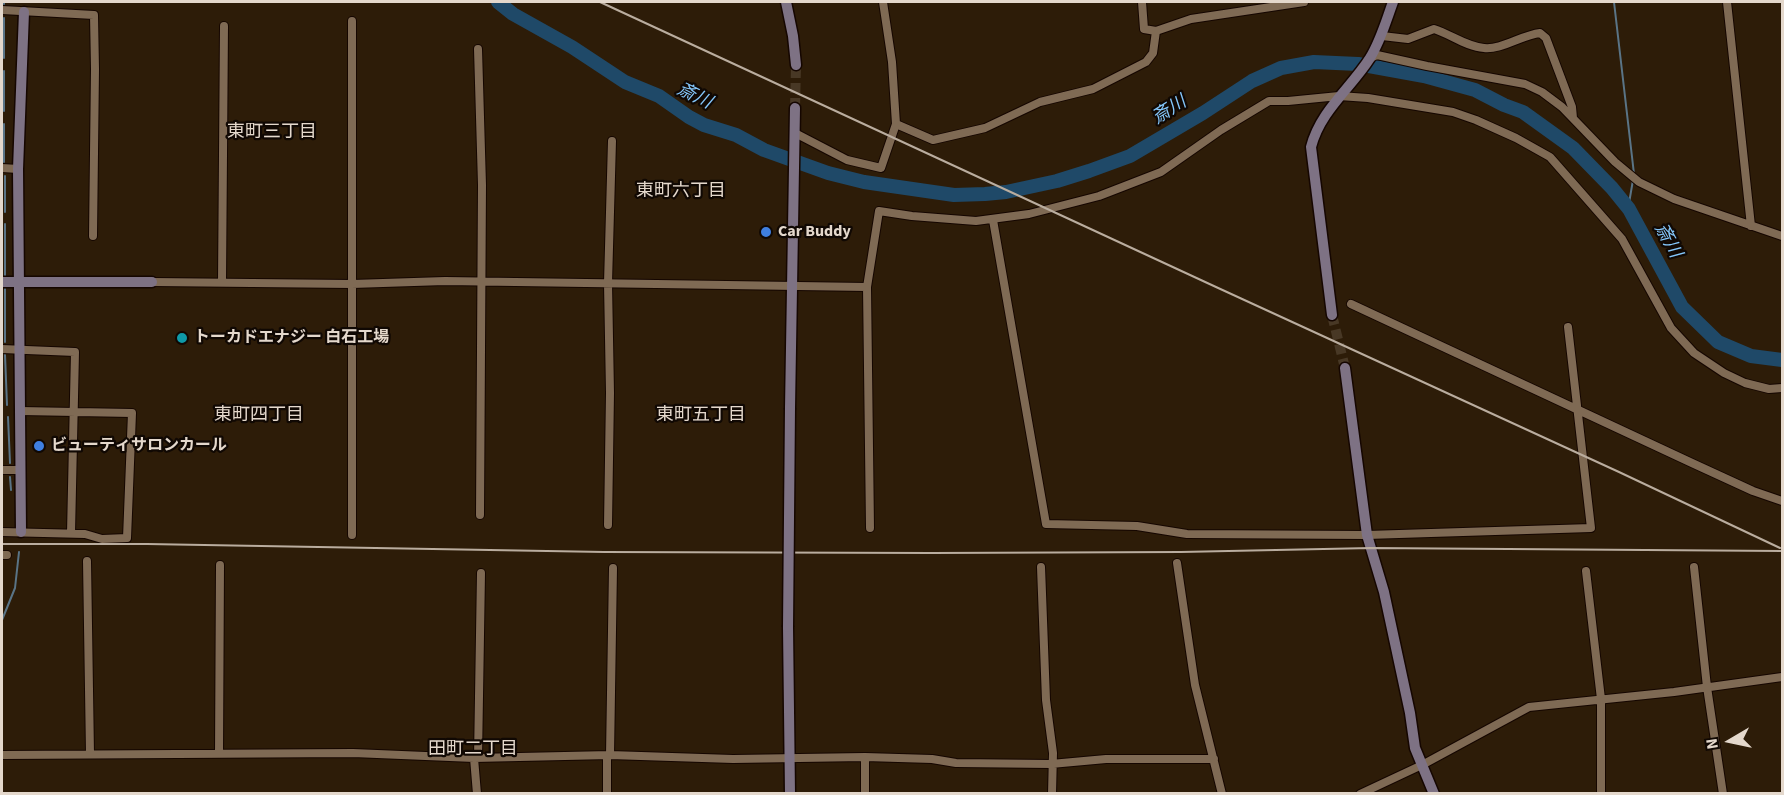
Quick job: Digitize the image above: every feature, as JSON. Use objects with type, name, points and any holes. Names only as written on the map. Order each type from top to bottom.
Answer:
[{"type":"street","points":[[786,2],[796,65]]},
{"type":"street","points":[[795,135],[848,160],[881,168],[896,124],[892,62],[883,2]]},
{"type":"street","points":[[1142,2],[1144,29],[1156,31],[1191,19],[1304,2]]},
{"type":"street","points":[[1332,315],[1311,147],[1315,132],[1369,59],[1382,36],[1393,2]]},
{"type":"street","points":[[1727,2],[1751,226]]},
{"type":"street","points":[[2,10],[94,15],[93,236]]},
{"type":"street","points":[[21,532],[18,169],[24,12]]},
{"type":"street","points":[[352,21],[352,535]]},
{"type":"street","points":[[222,282],[224,26]]},
{"type":"street","points":[[1382,36],[1408,39],[1434,29],[1470,45],[1488,48],[1540,33],[1546,38],[1572,106],[1573,118]]},
{"type":"street","points":[[896,124],[933,141],[985,128],[1040,102],[1093,89],[1146,62],[1154,53],[1156,31]]},
{"type":"street","points":[[478,49],[482,185],[480,515]]},
{"type":"street","points":[[1369,59],[1377,55],[1525,84],[1542,92],[1562,107],[1615,162],[1639,182],[1674,199],[1782,236]]},
{"type":"street","points":[[870,528],[867,287],[879,211],[912,216],[993,220],[1029,214],[1099,196],[1161,172],[1221,130],[1269,101],[1288,101],[1341,94],[1368,98],[1453,112],[1516,138],[1550,158],[1622,239],[1671,328],[1694,353],[1724,373],[1745,383],[1769,389],[1782,388]]},
{"type":"street","points":[[790,794],[788,627],[795,108]]},
{"type":"street","points":[[608,525],[610,393],[608,283],[612,141]]},
{"type":"street","points":[[2,168],[18,169]]},
{"type":"street","points":[[993,220],[1046,524],[1137,526],[1188,534],[1367,535],[1591,528],[1568,327]]},
{"type":"street","points":[[2,282],[608,283],[867,287]]},
{"type":"street","points":[[1351,304],[1743,486],[1782,501]]},
{"type":"street","points":[[2,349],[75,352],[71,533]]},
{"type":"street","points":[[1345,368],[1367,535],[1384,592],[1410,712],[1415,747],[1434,794]]},
{"type":"street","points":[[2,532],[71,533],[102,539],[127,538],[132,413],[20,411]]},
{"type":"street","points":[[2,470],[20,470]]},
{"type":"street","points":[[87,561],[90,754]]},
{"type":"street","points":[[1177,563],[1195,686],[1222,794]]},
{"type":"street","points":[[219,754],[220,565]]},
{"type":"street","points":[[1041,567],[1046,700],[1053,753],[1052,794]]},
{"type":"street","points":[[1694,567],[1707,687],[1723,794]]},
{"type":"street","points":[[607,794],[613,568]]},
{"type":"street","points":[[1586,571],[1600,699],[1601,794]]},
{"type":"street","points":[[477,794],[481,573]]},
{"type":"street","points":[[1360,794],[1422,765],[1529,707],[1782,677]]},
{"type":"street","points":[[2,754],[353,753],[476,758],[609,756],[733,759],[865,757],[932,759],[956,763],[1051,764],[1123,758],[1214,759]]},
{"type":"street","points":[[865,757],[865,794]]},
{"type":"waterway","name":"斎川","points":[[498,2],[513,14],[572,47],[625,82],[659,96],[704,125],[736,135],[764,150],[828,173],[864,182],[954,195],[1006,192],[1057,181],[1130,156],[1252,81],[1281,68],[1314,62],[1358,64],[1424,76],[1475,90],[1523,112],[1573,148],[1612,188],[1629,209],[1682,307],[1718,342],[1751,356],[1782,360]]},
{"type":"waterway","points":[[1614,2],[1634,174]]},
{"type":"waterway","points":[[4,18],[4,58]]},
{"type":"waterway","points":[[4,71],[4,111]]},
{"type":"waterway","points":[[4,124],[4,162]]},
{"type":"waterway","points":[[5,176],[5,212]]},
{"type":"waterway","points":[[1628,209],[1633,180]]},
{"type":"waterway","points":[[5,224],[5,276]]},
{"type":"waterway","points":[[5,289],[5,342]]},
{"type":"waterway","points":[[5,355],[7,405]]},
{"type":"waterway","points":[[8,417],[10,463]]},
{"type":"waterway","points":[[10,477],[11,490]]},
{"type":"waterway","points":[[2,620],[15,588],[19,552]]},
{"type":"tunnel","points":[[795,108],[796,65]]},
{"type":"tunnel","points":[[1332,315],[1345,368]]},
{"type":"railway","points":[[600,2],[1780,548]]},
{"type":"railway","points":[[2,544],[147,544],[604,552],[1181,552],[1371,548],[1782,551]]},
{"type":"place","name":"Car Buddy","points":[[766,232]]},
{"type":"place","name":"トーカドエナジー 白石工場","points":[[182,338]]},
{"type":"place","name":"ビューティサロンカール","points":[[39,446]]},
{"type":"district","name":"東町三丁目","points":[[272,133]]},
{"type":"district","name":"東町六丁目","points":[[681,192]]},
{"type":"district","name":"東町四丁目","points":[[259,416]]},
{"type":"district","name":"東町五丁目","points":[[701,416]]},
{"type":"district","name":"田町二丁目","points":[[473,750]]}]
